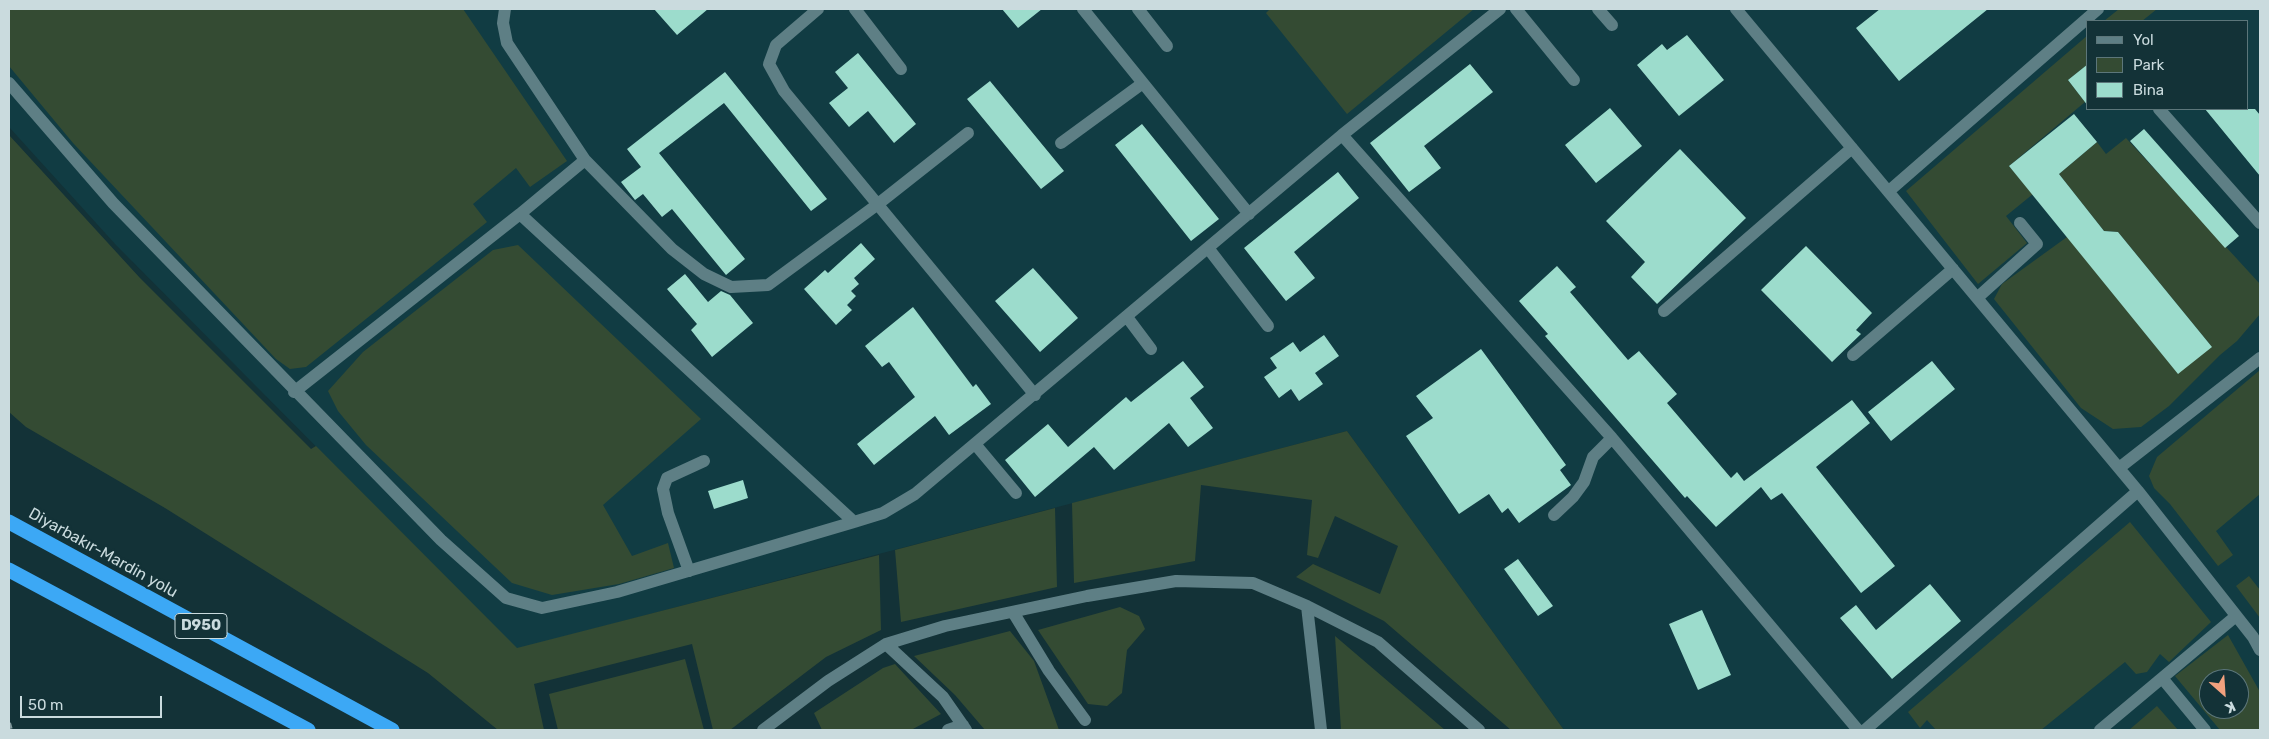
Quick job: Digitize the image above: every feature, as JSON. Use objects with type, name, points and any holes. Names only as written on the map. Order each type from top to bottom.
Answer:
[{"type":"highway","name":"Diyarbakır-Mardin yolu","points":[[9,522],[392,730]]},
{"type":"highway","name":"D950","points":[[9,570],[308,730]]},
{"type":"street","points":[[505,9],[503,23],[507,43],[585,160],[672,249],[704,274],[731,287],[768,285],[878,204],[968,132]]},
{"type":"street","points":[[818,9],[776,45],[769,64],[784,90],[1035,395]]},
{"type":"street","points":[[855,9],[901,69]]},
{"type":"street","points":[[1083,9],[1249,214]]},
{"type":"street","points":[[1138,9],[1168,46]]},
{"type":"street","points":[[9,83],[113,204],[294,392],[442,540],[506,598],[542,608],[617,592],[854,522],[883,512],[915,494],[1342,135],[1500,9]]},
{"type":"street","points":[[1516,9],[1574,80]]},
{"type":"street","points":[[1598,9],[1612,25]]},
{"type":"street","points":[[1736,9],[2138,491],[2256,641],[2260,650]]},
{"type":"street","points":[[1889,191],[2098,9]]},
{"type":"street","points":[[1061,143],[1143,83]]},
{"type":"street","points":[[2160,110],[2260,223]]},
{"type":"street","points":[[1342,135],[1612,438],[1858,730]]},
{"type":"street","points":[[1664,310],[1852,148]]},
{"type":"street","points":[[294,392],[520,214],[585,160]]},
{"type":"street","points":[[520,214],[854,522]]},
{"type":"street","points":[[1978,298],[2037,244],[2020,223]]},
{"type":"street","points":[[1208,248],[1268,326]]},
{"type":"street","points":[[1853,355],[1953,269]]},
{"type":"street","points":[[1127,317],[1150,349]]},
{"type":"street","points":[[2119,468],[2260,358]]},
{"type":"street","points":[[1554,515],[1573,497],[1584,482],[1594,457],[1612,438]]},
{"type":"street","points":[[975,444],[1016,493]]},
{"type":"street","points":[[689,571],[668,514],[663,489],[667,478],[704,461]]},
{"type":"street","points":[[1865,730],[2138,491]]},
{"type":"street","points":[[762,730],[828,681],[886,644],[945,626],[1087,596],[1176,581],[1253,583],[1308,606],[1378,642],[1479,730]]},
{"type":"street","points":[[1308,606],[1321,730]]},
{"type":"street","points":[[1013,612],[1049,671],[1084,720]]},
{"type":"street","points":[[2100,730],[2236,616]]},
{"type":"street","points":[[886,644],[942,697],[964,728],[948,730]]},
{"type":"street","points":[[2162,678],[2205,730]]},
{"type":"shaded area","points":[[9,9],[2260,9],[2260,730],[1564,730],[1347,431],[517,649],[116,245],[9,127]]},
{"type":"green space","points":[[9,9],[463,9],[567,161],[530,187],[516,168],[473,204],[487,222],[306,367],[290,369],[276,359],[73,143],[9,66]]},
{"type":"green space","points":[[1270,9],[1474,9],[1347,114],[1266,13]]},
{"type":"green space","points":[[2119,9],[2157,9],[2143,20],[2105,20]]},
{"type":"green space","points":[[2086,37],[2086,66],[2068,80],[2085,102],[2009,166],[2033,194],[2006,216],[2027,243],[1978,284],[1906,191]]},
{"type":"green space","points":[[9,135],[140,278],[311,449],[316,446],[517,648],[879,555],[881,630],[826,657],[730,730],[713,730],[692,644],[534,684],[544,730],[498,730],[428,673],[165,508],[26,427],[9,412]]},
{"type":"green space","points":[[2126,138],[2260,284],[2260,314],[2237,341],[2220,355],[2169,406],[2141,427],[2113,429],[2081,408],[1994,299],[2002,284],[2067,237],[2212,347],[2118,232],[2104,231],[2059,174],[2097,142],[2106,154]]},
{"type":"green space","points":[[518,245],[701,419],[603,505],[632,556],[668,543],[674,568],[619,584],[552,595],[512,583],[366,445],[338,411],[328,391],[363,352],[493,250]]},
{"type":"green space","points":[[2260,370],[2260,494],[2216,531],[2233,555],[2218,566],[2170,504],[2154,488],[2149,476],[2157,457]]},
{"type":"green space","points":[[1347,431],[1564,730],[1511,730],[1384,621],[1296,577],[1313,564],[1380,594],[1398,546],[1335,516],[1318,558],[1307,555],[1312,500],[1201,485],[1195,561],[1074,583],[1072,503]]},
{"type":"green space","points":[[1055,508],[1057,587],[901,622],[895,550]]},
{"type":"green space","points":[[2130,522],[2211,622],[2169,662],[2160,654],[2147,672],[2136,674],[2125,662],[2041,730],[1936,730],[1927,720],[1920,728],[1908,712]]},
{"type":"green space","points":[[2249,576],[2260,590],[2260,618],[2236,586]]},
{"type":"green space","points":[[1120,607],[1139,616],[1145,629],[1127,650],[1122,693],[1107,706],[1088,704],[1038,630]]},
{"type":"green space","points":[[1010,631],[1034,661],[1059,730],[985,730],[955,695],[914,656]]},
{"type":"green space","points":[[2228,635],[2247,669],[2199,669],[2199,705],[2175,676]]},
{"type":"green space","points":[[1335,636],[1445,730],[1341,730]]},
{"type":"green space","points":[[685,659],[704,730],[558,730],[549,694]]},
{"type":"green space","points":[[895,664],[941,714],[911,730],[822,730],[814,713],[883,668]]},
{"type":"green space","points":[[2249,672],[2260,692],[2260,730],[2220,730],[2211,719],[2249,719]]},
{"type":"green space","points":[[2157,706],[2178,730],[2129,730]]},
{"type":"building","points":[[654,9],[708,9],[677,35]]},
{"type":"building","points":[[1002,9],[1042,9],[1018,28]]},
{"type":"building","points":[[1880,9],[1988,9],[1899,81],[1856,28]]},
{"type":"building","points":[[1687,35],[1724,80],[1679,116],[1637,65],[1662,44],[1667,50]]},
{"type":"building","points":[[858,53],[916,124],[894,143],[868,111],[849,127],[829,103],[848,88],[835,72]]},
{"type":"building","points":[[1470,64],[1493,92],[1424,146],[1441,168],[1409,192],[1370,143]]},
{"type":"building","points":[[2086,66],[2086,103],[2068,80]]},
{"type":"building","points":[[725,72],[827,199],[811,211],[724,103],[659,153],[745,259],[726,275],[672,209],[662,217],[643,194],[635,200],[621,182],[641,167],[627,149]]},
{"type":"building","points":[[990,81],[1064,171],[1041,189],[967,99]]},
{"type":"building","points":[[1610,108],[1642,146],[1596,183],[1565,145]]},
{"type":"building","points":[[2255,109],[2260,115],[2260,176],[2206,110]]},
{"type":"building","points":[[2074,114],[2097,142],[2059,174],[2104,231],[2118,232],[2212,347],[2178,374],[2009,166]]},
{"type":"building","points":[[1142,124],[1219,219],[1191,241],[1115,145]]},
{"type":"building","points":[[2144,129],[2239,236],[2225,248],[2130,141]]},
{"type":"building","points":[[1680,149],[1746,218],[1657,304],[1631,277],[1645,262],[1606,221]]},
{"type":"building","points":[[1338,172],[1359,198],[1294,252],[1315,278],[1286,301],[1244,248]]},
{"type":"building","points":[[861,243],[875,259],[854,278],[859,284],[851,291],[856,296],[847,305],[852,310],[836,325],[804,289],[825,270],[828,273]]},
{"type":"building","points":[[1806,246],[1872,313],[1856,330],[1861,334],[1832,362],[1761,290]]},
{"type":"building","points":[[1557,266],[1576,287],[1570,292],[1628,360],[1639,351],[1677,394],[1667,403],[1731,478],[1737,472],[1744,481],[1852,400],[1870,423],[1816,467],[1895,566],[1861,593],[1782,493],[1771,500],[1761,487],[1716,527],[1687,496],[1685,498],[1545,336],[1548,334],[1519,301]]},
{"type":"building","points":[[1033,268],[1078,318],[1040,352],[995,301]]},
{"type":"building","points":[[685,274],[708,302],[721,291],[730,295],[753,323],[712,357],[691,330],[697,324],[667,289]]},
{"type":"building","points":[[913,307],[973,387],[976,384],[991,404],[949,435],[935,416],[874,465],[857,444],[915,397],[889,362],[882,367],[865,346]]},
{"type":"building","points":[[1324,335],[1339,356],[1315,373],[1323,384],[1299,401],[1291,389],[1279,398],[1264,377],[1277,368],[1270,358],[1293,342],[1300,352]]},
{"type":"building","points":[[1481,349],[1566,465],[1560,470],[1571,485],[1519,523],[1508,508],[1502,513],[1489,494],[1459,514],[1406,436],[1433,418],[1416,396]]},
{"type":"building","points":[[1183,361],[1204,387],[1190,398],[1213,428],[1188,447],[1169,423],[1114,470],[1094,447],[1035,497],[1005,460],[1048,424],[1068,447],[1126,397],[1131,402]]},
{"type":"building","points":[[1932,361],[1955,389],[1891,441],[1868,412]]},
{"type":"building","points":[[743,480],[748,498],[714,509],[708,491]]},
{"type":"building","points":[[1518,559],[1553,606],[1538,616],[1504,569]]},
{"type":"building","points":[[1930,584],[1961,621],[1892,679],[1840,618],[1856,605],[1876,630]]},
{"type":"building","points":[[1702,610],[1731,675],[1698,690],[1669,624]]},
{"type":"railway","points":[[9,723],[11,730]]}]
